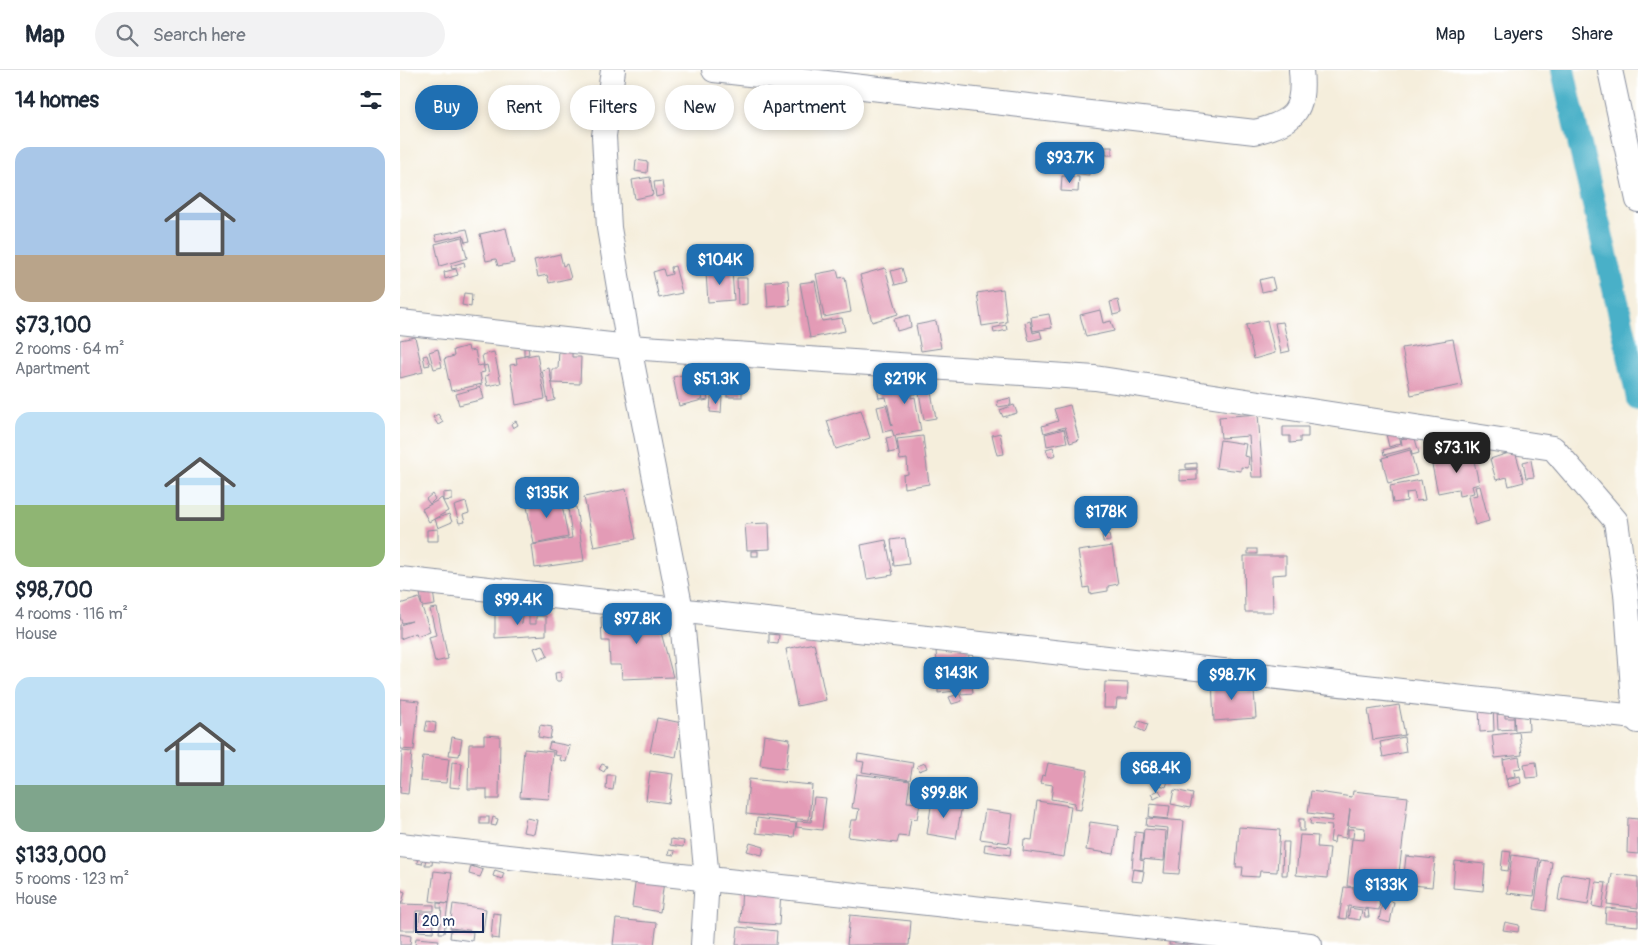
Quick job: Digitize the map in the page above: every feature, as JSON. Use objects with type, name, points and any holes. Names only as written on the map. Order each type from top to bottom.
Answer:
[{"type":"street","points":[[613,70],[604,136],[609,228],[629,347],[681,610],[707,879],[703,945]]},
{"type":"street","points":[[714,70],[1255,132],[1278,126],[1295,113],[1302,101],[1301,70]]},
{"type":"street","points":[[1610,70],[1638,200]]},
{"type":"street","points":[[400,322],[629,347],[1095,378],[1553,448],[1616,521],[1626,593],[1636,719],[400,579]]},
{"type":"street","points":[[400,845],[1310,945]]},
{"type":"building","points":[[1064,147],[1092,150],[1089,175],[1061,172]]},
{"type":"building","points":[[1106,147],[1112,147],[1112,155],[1106,155]]},
{"type":"building","points":[[636,160],[648,162],[647,173],[635,171]]},
{"type":"building","points":[[1062,176],[1079,177],[1078,192],[1061,191]]},
{"type":"building","points":[[650,177],[653,195],[635,199],[632,180]]},
{"type":"building","points":[[662,181],[664,195],[656,197],[654,182]]},
{"type":"building","points":[[506,228],[514,263],[498,266],[496,259],[486,261],[480,234]]},
{"type":"building","points":[[467,229],[470,241],[465,242],[463,235],[437,241],[435,235]]},
{"type":"building","points":[[462,237],[467,258],[440,266],[435,244]]},
{"type":"building","points":[[560,254],[563,266],[567,264],[571,278],[549,283],[547,275],[538,277],[534,260]]},
{"type":"building","points":[[464,262],[465,266],[452,269],[451,266]]},
{"type":"building","points":[[675,266],[682,293],[659,298],[653,272],[663,269],[665,276],[672,274],[671,267]]},
{"type":"building","points":[[885,268],[898,314],[872,322],[860,275]]},
{"type":"building","points":[[902,268],[906,282],[895,285],[891,271]]},
{"type":"building","points":[[456,269],[458,275],[445,279],[444,272]]},
{"type":"building","points":[[837,270],[839,278],[845,277],[851,312],[824,317],[816,274]]},
{"type":"building","points":[[732,271],[734,300],[708,302],[706,273]]},
{"type":"building","points":[[1272,277],[1275,289],[1262,292],[1259,280]]},
{"type":"building","points":[[737,278],[747,278],[747,304],[738,305]]},
{"type":"building","points":[[788,280],[790,305],[768,307],[766,282]]},
{"type":"building","points":[[815,281],[822,321],[842,318],[845,331],[810,338],[800,283]]},
{"type":"building","points":[[1003,289],[1007,322],[982,326],[977,293]]},
{"type":"building","points":[[464,293],[472,294],[471,307],[462,305]]},
{"type":"building","points":[[1118,300],[1121,313],[1113,315],[1110,302]]},
{"type":"building","points":[[1100,310],[1103,323],[1111,321],[1114,331],[1086,337],[1080,315]]},
{"type":"building","points":[[1049,314],[1052,328],[1033,331],[1031,317]]},
{"type":"building","points":[[909,315],[911,327],[897,331],[894,319]]},
{"type":"building","points":[[1267,320],[1275,353],[1254,359],[1246,325]]},
{"type":"building","points":[[936,321],[941,348],[921,351],[916,325]]},
{"type":"building","points":[[1030,321],[1033,333],[1040,331],[1042,338],[1029,341],[1025,323]]},
{"type":"building","points":[[1283,322],[1290,351],[1281,353],[1275,323]]},
{"type":"building","points":[[1006,325],[1007,330],[994,333],[993,328]]},
{"type":"building","points":[[415,337],[423,372],[400,378],[400,340]]},
{"type":"building","points":[[1453,339],[1462,385],[1411,395],[1402,348]]},
{"type":"building","points":[[468,346],[469,351],[475,350],[478,366],[483,365],[485,372],[480,373],[482,384],[451,391],[444,359],[454,356],[453,350]]},
{"type":"building","points":[[528,347],[529,354],[524,355],[524,348]]},
{"type":"building","points":[[438,349],[442,367],[434,369],[429,352]]},
{"type":"building","points":[[559,349],[572,350],[572,357],[581,357],[580,384],[552,383],[552,369],[558,369]]},
{"type":"building","points":[[494,352],[501,383],[487,386],[485,376],[489,375],[487,365],[484,366],[482,355]]},
{"type":"building","points":[[537,354],[545,399],[516,405],[510,365],[517,364],[516,358]]},
{"type":"building","points":[[427,355],[430,365],[425,366],[423,356]]},
{"type":"building","points":[[549,368],[555,400],[548,402],[542,370]]},
{"type":"building","points":[[696,372],[702,400],[679,406],[673,377]]},
{"type":"building","points":[[928,377],[936,418],[924,420],[919,393],[911,395],[911,398],[915,397],[921,431],[894,436],[892,430],[883,432],[877,407],[886,405],[892,426],[886,397],[879,398],[876,384],[908,378],[908,381]]},
{"type":"building","points":[[705,385],[708,400],[703,401],[700,386]]},
{"type":"building","points":[[727,385],[742,385],[742,397],[727,397]]},
{"type":"building","points":[[481,387],[484,399],[459,405],[456,394]]},
{"type":"building","points":[[711,397],[722,397],[721,413],[710,412]]},
{"type":"building","points":[[1010,398],[1011,405],[998,407],[997,401]]},
{"type":"building","points":[[1014,405],[1017,413],[1003,417],[1000,410]]},
{"type":"building","points":[[1070,405],[1079,440],[1070,443],[1065,427],[1044,433],[1042,426],[1058,421],[1054,409]]},
{"type":"building","points":[[861,410],[870,438],[836,449],[827,421]]},
{"type":"building","points":[[438,414],[443,422],[438,425],[433,417]]},
{"type":"building","points":[[1258,414],[1263,477],[1252,477],[1249,436],[1221,438],[1219,417]]},
{"type":"building","points":[[516,421],[518,425],[513,428],[511,424]]},
{"type":"building","points":[[1283,427],[1308,427],[1308,437],[1300,437],[1300,442],[1290,443],[1290,436],[1283,436]]},
{"type":"building","points":[[1064,429],[1067,442],[1047,446],[1045,434]]},
{"type":"building","points":[[1398,431],[1401,443],[1389,447],[1386,434]]},
{"type":"building","points":[[1000,433],[1004,454],[997,455],[992,435]]},
{"type":"building","points":[[1414,435],[1419,453],[1412,455],[1411,448],[1384,455],[1383,450],[1402,445],[1401,439]]},
{"type":"building","points":[[895,436],[898,451],[889,453],[886,438]]},
{"type":"building","points":[[923,436],[929,484],[904,488],[903,475],[908,474],[907,459],[900,460],[897,439]]},
{"type":"building","points":[[1220,440],[1246,444],[1244,456],[1249,457],[1248,468],[1241,467],[1241,471],[1216,468]]},
{"type":"building","points":[[1053,447],[1056,455],[1049,457],[1046,449]]},
{"type":"building","points":[[1471,447],[1479,484],[1472,486],[1474,493],[1459,496],[1458,489],[1438,493],[1432,465],[1460,459],[1458,450]]},
{"type":"building","points":[[1410,450],[1417,475],[1388,483],[1382,458]]},
{"type":"building","points":[[1515,451],[1524,482],[1509,486],[1507,477],[1496,480],[1490,459]]},
{"type":"building","points":[[1531,460],[1534,477],[1526,478],[1523,462]]},
{"type":"building","points":[[1197,463],[1197,468],[1186,468],[1186,464]]},
{"type":"building","points":[[1197,469],[1197,480],[1180,481],[1180,470]]},
{"type":"building","points":[[1421,480],[1425,500],[1416,501],[1414,492],[1406,493],[1407,501],[1393,503],[1390,486]]},
{"type":"building","points":[[530,483],[533,496],[527,497],[524,485]]},
{"type":"building","points":[[1480,486],[1489,521],[1475,525],[1468,497],[1477,495],[1475,487]]},
{"type":"building","points":[[626,489],[636,539],[594,547],[584,497]]},
{"type":"building","points":[[452,492],[452,500],[443,501],[443,493]]},
{"type":"building","points":[[432,494],[435,499],[430,504],[426,499]]},
{"type":"building","points":[[560,494],[568,537],[534,544],[526,501]]},
{"type":"building","points":[[442,498],[448,511],[429,522],[422,509]]},
{"type":"building","points":[[466,502],[469,513],[463,515],[465,522],[459,523],[454,506]]},
{"type":"building","points":[[576,507],[584,561],[535,568],[532,545],[572,538],[568,508]]},
{"type":"building","points":[[449,514],[452,522],[438,528],[435,519]]},
{"type":"building","points":[[769,523],[770,549],[747,550],[745,524]]},
{"type":"building","points":[[438,529],[438,541],[427,541],[427,530]]},
{"type":"building","points":[[1109,534],[1110,541],[1103,542],[1102,535]]},
{"type":"building","points":[[905,538],[909,564],[894,566],[891,540]]},
{"type":"building","points":[[886,540],[893,575],[867,579],[861,545]]},
{"type":"building","points":[[1112,546],[1118,584],[1108,586],[1108,591],[1090,594],[1089,587],[1084,588],[1078,551]]},
{"type":"building","points":[[1248,549],[1257,549],[1257,554],[1248,554]]},
{"type":"building","points":[[751,551],[758,551],[758,556],[751,556]]},
{"type":"building","points":[[1244,556],[1286,556],[1286,574],[1272,575],[1273,612],[1245,612]]},
{"type":"building","points":[[432,584],[435,605],[422,607],[430,631],[417,636],[416,633],[400,639],[400,625],[412,621],[402,623],[400,604],[419,598],[422,606],[419,586]]},
{"type":"building","points":[[498,600],[517,601],[517,610],[497,610]]},
{"type":"building","points":[[437,608],[448,659],[435,662],[429,637],[436,635],[430,609]]},
{"type":"building","points":[[620,610],[655,610],[673,677],[622,679],[621,665],[610,665],[609,641],[602,641],[601,617],[611,617],[611,628],[621,627]]},
{"type":"building","points":[[522,612],[522,624],[523,616],[529,616],[529,624],[536,624],[536,616],[546,616],[546,635],[495,638],[495,614]]},
{"type":"building","points":[[769,634],[779,635],[778,644],[769,643]]},
{"type":"building","points":[[814,643],[826,700],[797,706],[786,649]]},
{"type":"building","points":[[543,645],[548,656],[539,660],[534,648]]},
{"type":"building","points":[[968,648],[971,680],[938,682],[936,650]]},
{"type":"building","points":[[561,672],[561,681],[556,681],[555,673]]},
{"type":"building","points":[[1239,679],[1240,692],[1254,691],[1256,718],[1214,721],[1212,680]]},
{"type":"building","points":[[1105,682],[1128,683],[1127,699],[1117,699],[1116,708],[1104,708]]},
{"type":"building","points":[[956,683],[956,691],[938,693],[938,684]]},
{"type":"building","points":[[972,685],[973,693],[961,694],[961,686]]},
{"type":"building","points":[[960,694],[962,701],[952,704],[949,697]]},
{"type":"building","points":[[400,699],[419,701],[414,750],[401,749]]},
{"type":"building","points":[[1493,704],[1494,731],[1480,732],[1479,705]]},
{"type":"building","points":[[1399,705],[1405,735],[1373,740],[1368,710]]},
{"type":"building","points":[[1505,710],[1505,718],[1514,718],[1514,729],[1498,730],[1497,711]]},
{"type":"building","points":[[1528,711],[1529,730],[1515,731],[1514,712]]},
{"type":"building","points":[[657,718],[682,723],[676,757],[650,752]]},
{"type":"building","points":[[427,721],[436,723],[435,732],[425,731]]},
{"type":"building","points":[[1139,721],[1148,724],[1145,732],[1136,728]]},
{"type":"building","points":[[540,725],[552,727],[550,739],[538,737]]},
{"type":"building","points":[[1519,732],[1522,755],[1495,758],[1492,735]]},
{"type":"building","points":[[484,735],[500,736],[499,799],[487,799],[487,789],[468,789],[469,744],[484,744]]},
{"type":"building","points":[[764,735],[790,739],[786,769],[760,765]]},
{"type":"building","points":[[452,737],[462,739],[459,756],[449,755]]},
{"type":"building","points":[[1404,737],[1406,752],[1383,757],[1380,742]]},
{"type":"building","points":[[550,742],[570,746],[566,762],[560,760],[561,756],[554,755],[555,751],[548,749]]},
{"type":"building","points":[[524,749],[553,752],[549,799],[520,797]]},
{"type":"building","points":[[402,751],[412,752],[408,794],[400,793]]},
{"type":"building","points":[[858,754],[913,763],[910,780],[862,772],[864,762],[857,761]]},
{"type":"building","points":[[423,756],[449,759],[446,783],[420,781]]},
{"type":"building","points":[[1519,757],[1521,768],[1514,769],[1515,776],[1506,778],[1503,760]]},
{"type":"building","points":[[452,762],[462,763],[459,788],[450,787]]},
{"type":"building","points":[[1536,762],[1538,777],[1526,778],[1524,764]]},
{"type":"building","points":[[925,763],[927,768],[919,771],[917,766]]},
{"type":"building","points":[[1048,763],[1088,770],[1081,810],[1074,809],[1075,803],[1051,799],[1053,785],[1040,783],[1042,775],[1045,776]]},
{"type":"building","points":[[602,764],[607,766],[604,772],[599,769]]},
{"type":"building","points":[[650,771],[673,774],[669,803],[646,800]]},
{"type":"building","points":[[857,774],[910,781],[907,802],[920,803],[917,819],[911,818],[908,837],[899,836],[897,843],[848,837],[851,820],[857,820],[859,809],[852,808]]},
{"type":"building","points":[[607,775],[615,775],[613,790],[606,789]]},
{"type":"building","points":[[1520,776],[1521,783],[1508,787],[1506,779]]},
{"type":"building","points":[[1156,777],[1168,781],[1166,787],[1154,783]]},
{"type":"building","points":[[749,779],[812,785],[809,820],[746,814]]},
{"type":"building","points":[[1159,790],[1162,795],[1154,799],[1151,794]]},
{"type":"building","points":[[1174,790],[1193,794],[1190,808],[1171,804]]},
{"type":"building","points":[[1311,791],[1352,797],[1353,791],[1408,797],[1396,898],[1384,897],[1384,890],[1347,886],[1352,839],[1364,840],[1365,828],[1348,826],[1350,809],[1346,838],[1335,836],[1334,843],[1330,842],[1332,826],[1310,824],[1311,818],[1332,821],[1333,816],[1308,813]]},
{"type":"building","points":[[916,794],[923,796],[921,803],[915,802]]},
{"type":"building","points":[[814,797],[826,798],[822,830],[796,827],[797,821],[811,822]]},
{"type":"building","points":[[932,800],[962,805],[956,839],[927,834]]},
{"type":"building","points":[[1037,801],[1071,806],[1064,857],[1023,851],[1024,839],[1032,840]]},
{"type":"building","points":[[1150,804],[1170,806],[1168,819],[1149,817]]},
{"type":"building","points":[[985,810],[1013,814],[1009,843],[980,839]]},
{"type":"building","points":[[480,817],[489,817],[489,824],[480,824]]},
{"type":"building","points":[[493,817],[498,819],[496,826],[491,825]]},
{"type":"building","points":[[526,818],[537,820],[534,834],[523,832]]},
{"type":"building","points":[[757,818],[796,823],[794,837],[756,833]]},
{"type":"building","points":[[1147,818],[1184,821],[1179,874],[1164,873],[1168,828],[1146,826]]},
{"type":"building","points":[[1628,818],[1638,819],[1638,854],[1627,853]]},
{"type":"building","points":[[1299,819],[1304,819],[1304,831],[1299,831]]},
{"type":"building","points":[[1090,822],[1119,826],[1114,854],[1086,850]]},
{"type":"building","points":[[1239,827],[1280,830],[1277,872],[1260,871],[1259,877],[1242,876],[1243,867],[1236,867]]},
{"type":"building","points":[[1144,829],[1166,831],[1164,861],[1141,859]]},
{"type":"building","points":[[1348,829],[1354,829],[1353,838],[1348,838]]},
{"type":"building","points":[[1135,832],[1143,833],[1140,860],[1144,861],[1143,870],[1132,869]]},
{"type":"building","points":[[1300,835],[1318,836],[1317,847],[1330,848],[1327,878],[1296,875]]},
{"type":"building","points":[[671,839],[684,841],[683,847],[670,845]]},
{"type":"building","points":[[1283,842],[1289,842],[1287,875],[1282,875]]},
{"type":"building","points":[[750,843],[764,847],[762,855],[747,851]]},
{"type":"building","points":[[985,844],[1011,847],[1010,855],[984,851]]},
{"type":"building","points":[[669,850],[675,851],[674,855],[668,854]]},
{"type":"building","points":[[1503,851],[1511,852],[1508,871],[1501,870]]},
{"type":"building","points":[[426,855],[433,855],[432,865],[425,865]]},
{"type":"building","points":[[1512,855],[1539,859],[1534,896],[1507,893]]},
{"type":"building","points":[[418,856],[423,858],[422,864],[417,863]]},
{"type":"building","points":[[1406,856],[1435,859],[1432,887],[1403,884]]},
{"type":"building","points":[[1541,860],[1552,862],[1546,911],[1534,909]]},
{"type":"building","points":[[1455,861],[1485,864],[1483,891],[1453,888]]},
{"type":"building","points":[[471,866],[483,870],[480,877],[469,874]]},
{"type":"building","points":[[1133,869],[1144,871],[1142,882],[1131,881]]},
{"type":"building","points":[[495,870],[504,873],[502,879],[493,876]]},
{"type":"building","points":[[434,871],[452,873],[448,904],[430,901]]},
{"type":"building","points":[[1562,874],[1592,878],[1588,905],[1558,900]]},
{"type":"building","points":[[1612,874],[1638,877],[1638,908],[1607,904]]},
{"type":"building","points":[[636,877],[664,881],[660,912],[632,907]]},
{"type":"building","points":[[1596,882],[1606,883],[1602,908],[1592,906]]},
{"type":"building","points":[[742,887],[781,890],[779,925],[740,922]]},
{"type":"building","points":[[1344,887],[1354,888],[1354,893],[1369,895],[1370,890],[1381,891],[1379,910],[1348,906],[1346,919],[1339,918]]},
{"type":"building","points":[[400,890],[405,892],[402,903],[400,903]]},
{"type":"building","points":[[1383,899],[1394,902],[1390,923],[1379,920]]},
{"type":"building","points":[[437,903],[448,904],[444,933],[439,933],[442,908],[437,908]]},
{"type":"building","points":[[400,904],[434,905],[434,911],[416,911],[415,930],[400,930]]},
{"type":"building","points":[[453,904],[486,909],[483,932],[450,928]]},
{"type":"building","points":[[1350,908],[1362,910],[1360,920],[1348,918]]},
{"type":"building","points":[[1606,908],[1638,911],[1638,926],[1605,923]]},
{"type":"building","points":[[1368,909],[1369,917],[1365,917],[1364,910]]},
{"type":"building","points":[[420,913],[435,914],[433,932],[418,931]]},
{"type":"building","points":[[493,913],[501,914],[499,939],[491,938]]},
{"type":"building","points":[[850,915],[911,921],[909,945],[847,945]]},
{"type":"building","points":[[616,919],[657,923],[654,945],[613,945]]},
{"type":"building","points":[[1505,922],[1519,925],[1518,932],[1503,930]]},
{"type":"building","points":[[738,927],[777,931],[776,945],[736,945]]},
{"type":"building","points":[[451,929],[473,932],[472,941],[450,938]]},
{"type":"building","points":[[400,934],[411,936],[410,945],[400,945]]},
{"type":"building","points":[[1170,937],[1211,945],[1169,945]]},
{"type":"building","points":[[416,938],[439,940],[438,945],[415,945]]},
{"type":"waterway","points":[[1563,70],[1621,317],[1638,399]]}]
